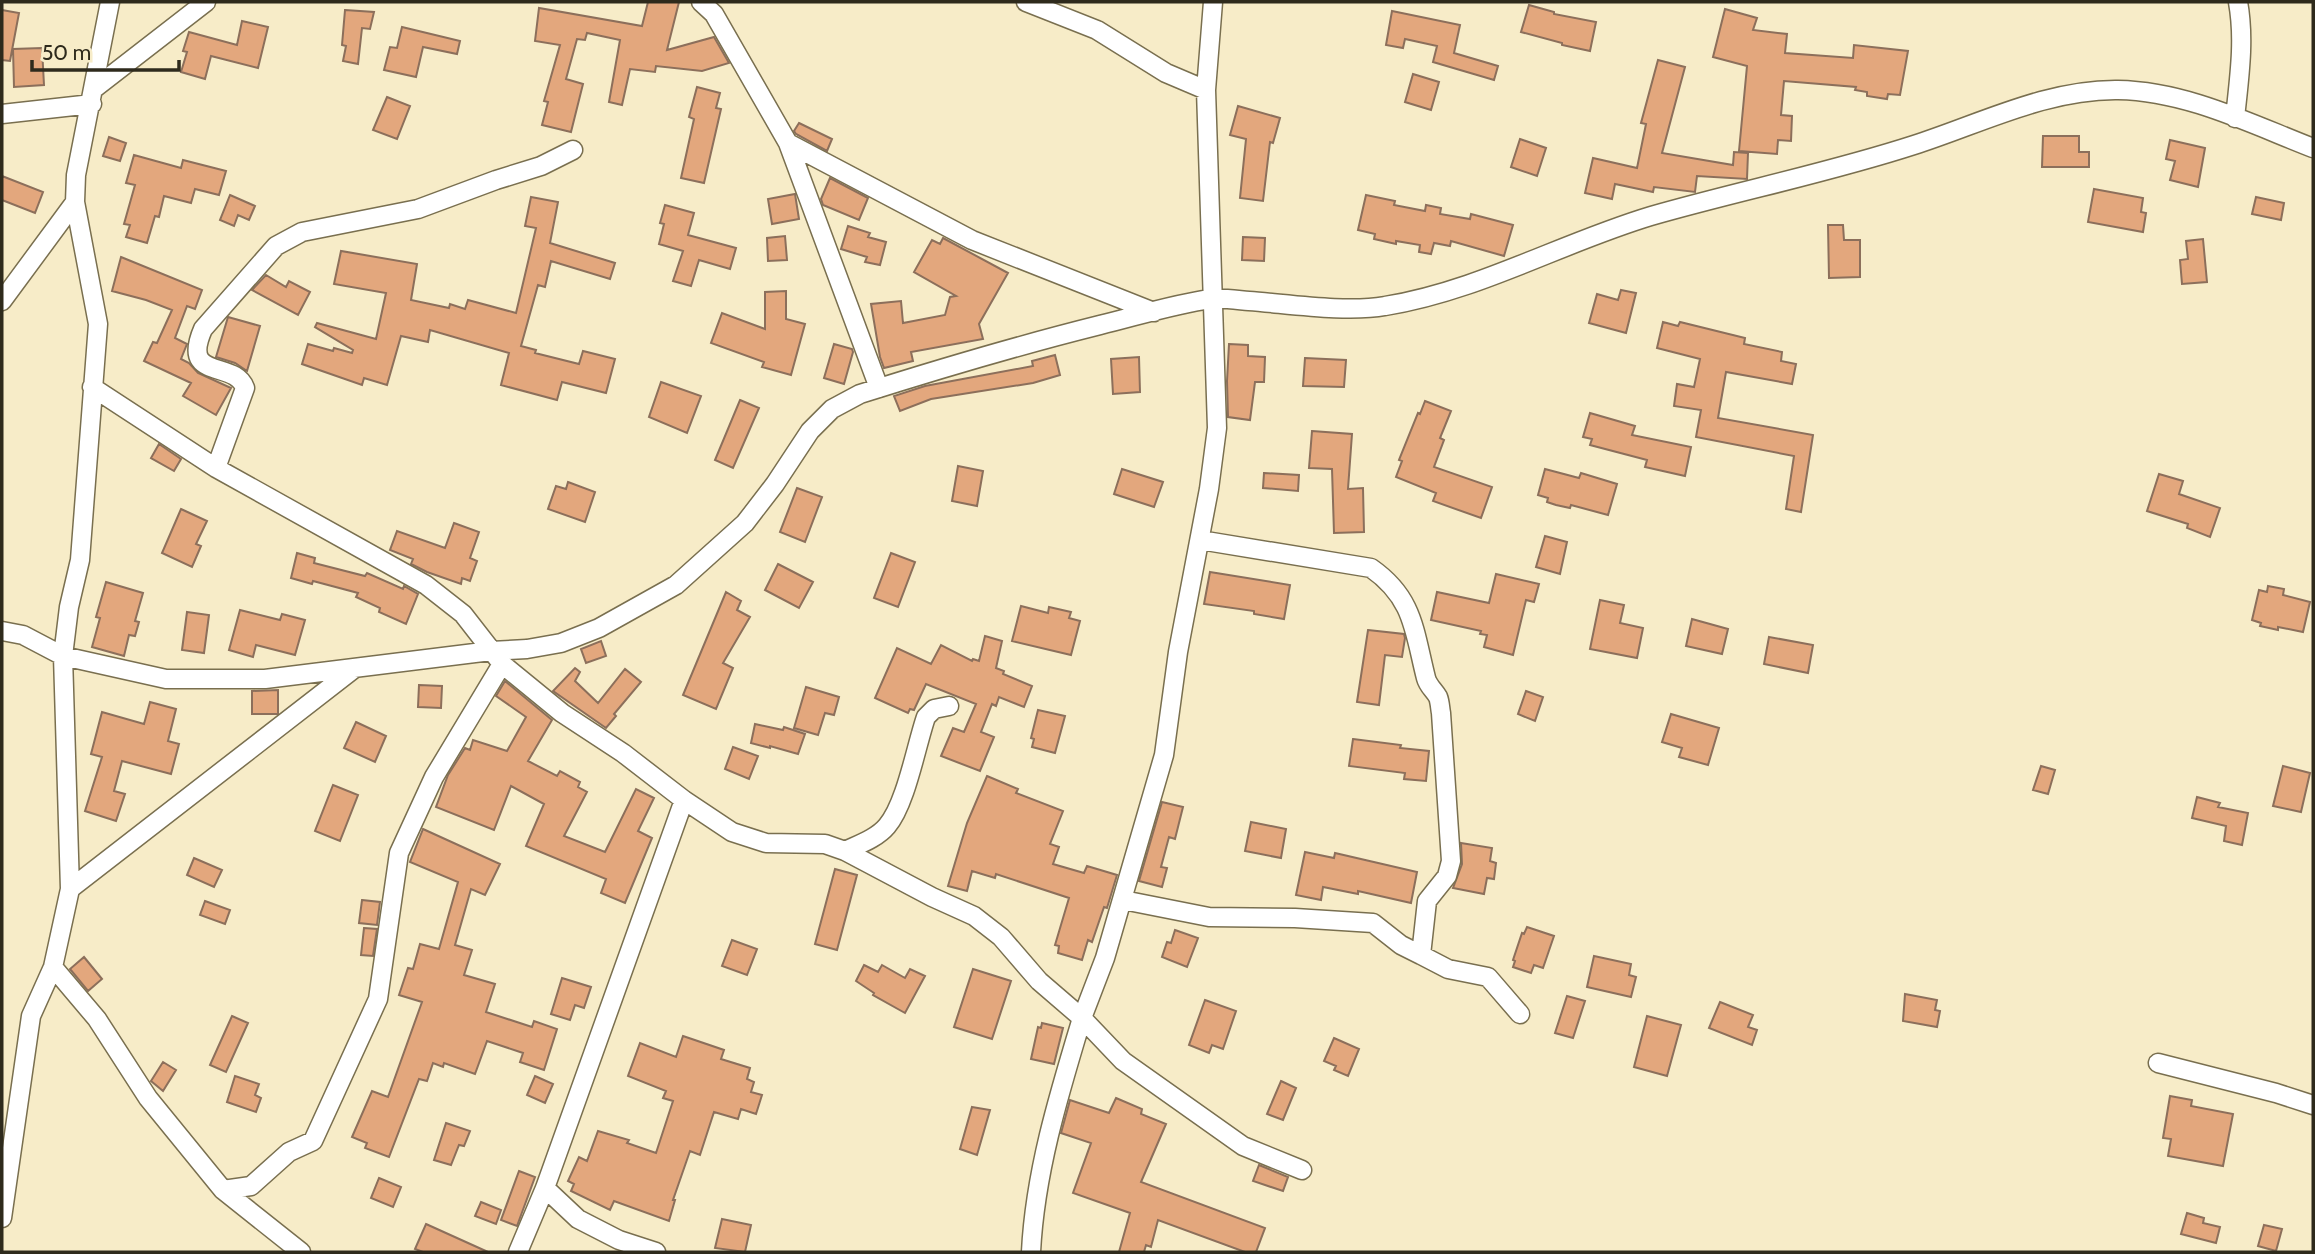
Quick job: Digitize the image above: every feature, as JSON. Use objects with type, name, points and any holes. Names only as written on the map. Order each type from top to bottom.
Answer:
[{"type":"street","points":[[2,1218],[31,1016],[53,967],[70,889],[63,656],[69,607],[80,561],[98,324],[75,202],[76,175],[110,2]]},
{"type":"street","points":[[2,114],[93,96],[206,2]]},
{"type":"street","points":[[701,2],[715,14],[788,142],[879,388]]},
{"type":"street","points":[[1026,2],[1097,30],[1166,72],[1206,90]]},
{"type":"street","points":[[1031,1252],[1032,1225],[1042,1161],[1082,1018],[1123,901],[1164,755],[1178,652],[1200,540],[1217,428],[1206,90],[1213,2]]},
{"type":"street","points":[[2235,118],[2242,51],[2238,2]]},
{"type":"street","points":[[2,631],[23,635],[63,656],[166,679],[265,679],[355,668],[497,657],[561,643],[599,628],[676,585],[745,523],[810,431],[832,409],[860,394],[1071,332],[1214,299],[1358,308],[1384,307],[1474,282],[1649,217],[1866,160],[2032,103],[2084,93],[2113,90],[2160,94],[2199,104],[2313,148]]},
{"type":"street","points":[[788,142],[972,240],[1154,312]]},
{"type":"street","points":[[216,468],[245,388],[241,380],[202,363],[196,351],[197,342],[203,329],[276,246],[302,232],[418,209],[541,166],[573,150]]},
{"type":"street","points":[[2,301],[75,202]]},
{"type":"street","points":[[92,387],[216,468],[426,585],[463,614],[497,657],[562,713],[623,753],[684,800],[732,832],[766,844],[825,844],[845,851],[974,916],[1001,937],[1039,981],[1082,1018],[1124,1061],[1243,1146],[1302,1170]]},
{"type":"street","points":[[1200,540],[1371,568],[1388,580],[1400,596],[1415,627],[1427,682],[1438,697],[1451,861],[1447,876],[1427,901],[1421,955]]},
{"type":"street","points":[[223,1190],[251,1186],[289,1153],[313,1141],[378,999],[400,853],[434,777],[470,721],[497,657]]},
{"type":"street","points":[[70,889],[355,668]]},
{"type":"street","points":[[845,851],[868,841],[887,826],[898,808],[926,716],[934,709],[949,706]]},
{"type":"street","points":[[518,1252],[545,1188],[684,800]]},
{"type":"street","points":[[1123,901],[1209,916],[1373,923],[1401,945],[1448,969],[1488,977],[1520,1014]]},
{"type":"street","points":[[53,967],[97,1019],[149,1098],[223,1190],[301,1252]]},
{"type":"street","points":[[2158,1063],[2313,1105]]},
{"type":"street","points":[[545,1188],[578,1219],[619,1240],[656,1252]]},
{"type":"building","points":[[648,2],[679,2],[667,50],[714,37],[729,63],[702,71],[656,66],[655,72],[630,69],[622,105],[609,102],[620,40],[587,33],[585,40],[577,39],[566,79],[583,84],[571,132],[542,125],[548,102],[544,101],[560,45],[535,41],[539,8],[642,26]]},
{"type":"building","points":[[1529,5],[1554,14],[1596,22],[1590,51],[1521,32]]},
{"type":"building","points":[[1725,9],[1757,18],[1753,30],[1787,34],[1785,53],[1853,58],[1854,45],[1908,51],[1900,95],[1888,94],[1887,99],[1867,96],[1867,92],[1855,90],[1856,87],[1784,81],[1781,115],[1792,116],[1791,141],[1778,140],[1777,154],[1739,151],[1747,66],[1713,57]]},
{"type":"building","points":[[2,10],[19,13],[10,61],[2,60]]},
{"type":"building","points":[[345,10],[374,12],[370,29],[362,28],[358,64],[343,61],[346,46],[342,45]]},
{"type":"building","points":[[1392,11],[1460,25],[1454,53],[1498,66],[1494,80],[1433,62],[1437,46],[1405,39],[1403,48],[1386,45]]},
{"type":"building","points":[[242,21],[268,27],[258,68],[211,56],[205,79],[181,72],[187,52],[183,51],[189,32],[237,45]]},
{"type":"building","points":[[402,27],[460,41],[457,54],[423,47],[416,77],[384,70],[390,47],[397,48]]},
{"type":"building","points":[[42,48],[44,85],[14,87],[13,49]]},
{"type":"building","points":[[1658,60],[1685,67],[1662,153],[1733,165],[1734,152],[1748,153],[1747,179],[1697,176],[1695,192],[1654,187],[1653,192],[1615,184],[1612,199],[1585,193],[1593,158],[1637,168],[1646,124],[1641,123]]},
{"type":"building","points":[[1413,74],[1439,82],[1431,110],[1405,102]]},
{"type":"building","points":[[697,87],[720,93],[716,108],[721,109],[704,183],[681,178],[694,119],[689,117]]},
{"type":"building","points":[[387,97],[410,106],[397,139],[373,130]]},
{"type":"building","points":[[1238,106],[1280,118],[1273,143],[1270,142],[1263,201],[1240,198],[1246,139],[1230,135]]},
{"type":"building","points":[[799,123],[832,139],[827,151],[796,134],[794,131]]},
{"type":"building","points":[[2043,136],[2079,136],[2079,152],[2089,152],[2089,167],[2042,167]]},
{"type":"building","points":[[109,137],[126,143],[120,161],[103,156]]},
{"type":"building","points":[[1520,139],[1546,148],[1537,176],[1511,167]]},
{"type":"building","points":[[2170,140],[2205,148],[2198,187],[2170,180],[2175,161],[2166,159]]},
{"type":"building","points":[[134,155],[181,168],[183,160],[226,171],[219,195],[195,189],[191,203],[164,196],[159,217],[155,216],[147,243],[126,237],[130,225],[124,224],[135,185],[126,183]]},
{"type":"building","points":[[2,176],[43,192],[35,213],[2,200]]},
{"type":"building","points":[[830,178],[868,198],[859,220],[823,205],[821,199]]},
{"type":"building","points":[[2094,189],[2143,198],[2141,212],[2146,213],[2143,232],[2088,222]]},
{"type":"building","points":[[795,194],[799,219],[772,224],[768,199]]},
{"type":"building","points":[[230,195],[255,206],[249,220],[238,215],[234,226],[220,220]]},
{"type":"building","points":[[1366,195],[1395,201],[1394,205],[1425,211],[1426,205],[1441,208],[1440,214],[1470,219],[1471,214],[1513,225],[1504,256],[1451,241],[1450,246],[1434,243],[1431,254],[1419,252],[1420,245],[1396,241],[1396,244],[1374,239],[1375,234],[1358,230]]},
{"type":"building","points":[[531,197],[558,202],[550,243],[615,263],[610,279],[551,261],[545,287],[538,285],[521,346],[536,350],[535,353],[579,364],[583,351],[615,359],[606,393],[562,382],[557,400],[501,385],[509,353],[430,330],[428,342],[401,336],[387,385],[364,378],[362,385],[302,364],[308,344],[352,353],[353,350],[315,327],[317,323],[376,339],[386,293],[334,284],[341,251],[417,264],[411,300],[449,308],[450,304],[465,309],[468,300],[516,313],[536,228],[525,226]]},
{"type":"building","points":[[2256,197],[2284,203],[2281,220],[2252,214]]},
{"type":"building","points":[[665,205],[694,213],[688,235],[736,248],[730,269],[699,260],[691,286],[673,281],[683,251],[659,244],[664,224],[660,223]]},
{"type":"building","points":[[1828,225],[1843,225],[1844,240],[1860,240],[1860,277],[1829,278]]},
{"type":"building","points":[[848,226],[870,233],[868,237],[886,242],[880,265],[865,262],[867,257],[841,249]]},
{"type":"building","points":[[785,236],[787,260],[768,261],[767,238]]},
{"type":"building","points":[[1243,237],[1265,238],[1264,261],[1242,260]]},
{"type":"building","points":[[943,238],[1008,273],[979,324],[983,339],[911,352],[913,361],[884,368],[871,304],[901,301],[903,323],[945,315],[950,297],[956,296],[914,272],[932,240],[940,244]]},
{"type":"building","points":[[2203,239],[2207,282],[2182,284],[2180,260],[2188,259],[2186,241]]},
{"type":"building","points":[[121,257],[202,290],[195,309],[187,306],[175,338],[187,344],[181,359],[198,373],[231,388],[216,415],[183,396],[191,383],[144,361],[153,342],[157,343],[172,310],[112,291]]},
{"type":"building","points":[[266,275],[286,287],[289,281],[310,292],[298,315],[252,290]]},
{"type":"building","points":[[1621,290],[1636,293],[1626,333],[1589,323],[1597,294],[1618,300]]},
{"type":"building","points":[[786,291],[786,319],[805,324],[791,375],[762,367],[764,362],[711,343],[722,313],[765,329],[765,292]]},
{"type":"building","points":[[228,317],[260,326],[247,371],[235,363],[216,357]]},
{"type":"building","points":[[1663,322],[1678,326],[1680,322],[1745,338],[1744,344],[1782,352],[1781,361],[1796,364],[1792,384],[1726,372],[1718,418],[1813,435],[1801,512],[1786,509],[1794,456],[1696,437],[1701,410],[1674,406],[1677,384],[1694,387],[1700,359],[1657,348]]},
{"type":"building","points":[[834,344],[852,349],[853,352],[844,384],[824,378]]},
{"type":"building","points":[[1229,344],[1248,345],[1248,356],[1265,357],[1264,382],[1255,382],[1250,420],[1228,417]]},
{"type":"building","points":[[1055,355],[1060,375],[1033,383],[931,399],[900,411],[894,396],[925,386],[1033,366],[1032,361]]},
{"type":"building","points":[[1139,357],[1140,392],[1113,394],[1111,359]]},
{"type":"building","points":[[1305,358],[1346,360],[1344,387],[1303,386]]},
{"type":"building","points":[[661,382],[701,396],[687,433],[649,417]]},
{"type":"building","points":[[740,400],[759,408],[733,468],[715,460]]},
{"type":"building","points":[[1425,401],[1451,411],[1440,438],[1444,440],[1434,467],[1492,487],[1481,518],[1433,501],[1436,493],[1396,477],[1402,461],[1399,460]]},
{"type":"building","points":[[1590,413],[1635,426],[1632,435],[1691,447],[1685,476],[1645,467],[1647,460],[1590,445],[1592,439],[1583,437]]},
{"type":"building","points":[[1312,431],[1352,434],[1348,489],[1363,488],[1364,532],[1334,533],[1332,469],[1309,468]]},
{"type":"building","points":[[159,444],[181,459],[174,471],[151,458]]},
{"type":"building","points":[[958,466],[983,471],[977,506],[952,501]]},
{"type":"building","points":[[1122,469],[1163,482],[1154,507],[1114,494]]},
{"type":"building","points":[[1545,469],[1579,478],[1581,473],[1617,484],[1608,515],[1547,502],[1548,498],[1538,495]]},
{"type":"building","points":[[1264,473],[1299,475],[1298,491],[1263,488]]},
{"type":"building","points":[[2159,474],[2183,481],[2179,494],[2220,508],[2210,537],[2187,528],[2188,524],[2147,511]]},
{"type":"building","points":[[568,482],[595,492],[585,522],[548,509],[556,486],[566,489]]},
{"type":"building","points":[[797,488],[822,497],[805,542],[780,532]]},
{"type":"building","points":[[181,509],[207,521],[196,544],[201,546],[192,567],[162,553]]},
{"type":"building","points":[[454,523],[479,532],[470,558],[477,561],[470,581],[462,578],[461,584],[427,572],[411,564],[413,559],[390,550],[397,531],[445,548]]},
{"type":"building","points":[[1545,536],[1567,542],[1560,574],[1536,567]]},
{"type":"building","points":[[297,553],[315,558],[314,563],[365,576],[367,573],[418,594],[406,624],[379,612],[380,608],[356,597],[358,593],[291,578]]},
{"type":"building","points":[[891,553],[915,562],[898,607],[874,598]]},
{"type":"building","points":[[778,564],[813,582],[799,608],[765,590]]},
{"type":"building","points":[[1210,572],[1290,585],[1284,619],[1254,614],[1254,611],[1204,604]]},
{"type":"building","points":[[1496,574],[1539,584],[1534,602],[1526,600],[1513,655],[1484,647],[1487,635],[1480,634],[1481,631],[1431,620],[1437,592],[1489,603]]},
{"type":"building","points":[[106,582],[143,593],[135,621],[139,622],[135,636],[129,635],[124,656],[92,647],[100,618],[96,617]]},
{"type":"building","points":[[2268,586],[2284,589],[2283,595],[2310,602],[2303,632],[2260,626],[2261,623],[2252,620],[2259,590],[2267,592]]},
{"type":"building","points":[[726,592],[741,601],[737,610],[750,617],[723,663],[733,668],[716,709],[683,695]]},
{"type":"building","points":[[1600,600],[1624,605],[1620,623],[1643,628],[1637,658],[1590,649]]},
{"type":"building","points":[[1021,606],[1048,613],[1049,607],[1071,612],[1069,618],[1080,621],[1071,655],[1012,641]]},
{"type":"building","points":[[240,610],[280,620],[282,614],[305,620],[295,655],[256,645],[253,657],[229,650]]},
{"type":"building","points":[[187,612],[209,615],[204,653],[182,650]]},
{"type":"building","points":[[1692,619],[1728,629],[1722,654],[1686,646]]},
{"type":"building","points":[[1368,630],[1404,634],[1405,638],[1402,657],[1385,655],[1379,705],[1357,702]]},
{"type":"building","points":[[985,636],[1002,641],[996,668],[1004,671],[1003,674],[1032,686],[1024,707],[999,697],[996,706],[992,704],[981,732],[994,737],[980,771],[941,756],[953,728],[964,732],[976,704],[926,684],[914,710],[910,709],[908,713],[875,698],[897,648],[931,664],[941,645],[972,661],[979,661]]},
{"type":"building","points":[[1769,637],[1813,645],[1808,673],[1764,664]]},
{"type":"building","points":[[601,641],[606,656],[586,663],[581,649]]},
{"type":"building","points":[[575,668],[580,672],[575,681],[598,703],[625,669],[641,682],[614,714],[616,716],[606,728],[553,691]]},
{"type":"building","points":[[505,681],[552,720],[528,761],[557,776],[560,771],[580,782],[578,787],[587,792],[564,836],[605,852],[636,789],[654,798],[638,831],[652,838],[625,903],[601,893],[606,879],[526,846],[544,804],[511,786],[494,830],[436,807],[448,775],[465,748],[470,750],[473,740],[507,751],[526,717],[496,696]]},
{"type":"building","points":[[419,685],[442,686],[441,708],[418,707]]},
{"type":"building","points":[[806,687],[839,697],[834,715],[825,713],[818,735],[794,728]]},
{"type":"building","points":[[278,690],[278,714],[252,714],[252,691]]},
{"type":"building","points":[[1526,691],[1543,697],[1535,721],[1518,714]]},
{"type":"building","points":[[150,702],[176,709],[168,741],[179,744],[171,774],[122,761],[114,791],[125,794],[116,821],[85,811],[102,757],[91,754],[102,712],[144,724]]},
{"type":"building","points":[[1038,710],[1065,716],[1055,753],[1032,747],[1034,739],[1031,738]]},
{"type":"building","points":[[1671,714],[1719,728],[1708,765],[1679,757],[1682,748],[1662,742]]},
{"type":"building","points":[[356,722],[386,736],[375,762],[344,748]]},
{"type":"building","points":[[755,724],[783,730],[784,727],[805,734],[798,754],[751,743]]},
{"type":"building","points":[[1353,739],[1429,751],[1426,781],[1404,779],[1405,773],[1349,766]]},
{"type":"building","points":[[733,747],[758,756],[749,779],[725,769]]},
{"type":"building","points":[[2041,766],[2055,770],[2048,794],[2033,790]]},
{"type":"building","points":[[2283,766],[2310,773],[2301,812],[2273,806]]},
{"type":"building","points":[[987,776],[1018,789],[1016,793],[1063,811],[1050,844],[1059,847],[1053,864],[1084,873],[1087,866],[1117,875],[1107,908],[1104,907],[1092,942],[1088,940],[1082,960],[1058,953],[1059,946],[1055,945],[1069,898],[996,874],[995,878],[972,871],[967,891],[948,886],[967,823]]},
{"type":"building","points":[[333,785],[358,795],[340,841],[315,831]]},
{"type":"building","points":[[2197,797],[2220,803],[2218,807],[2248,813],[2242,845],[2224,841],[2226,826],[2192,818]]},
{"type":"building","points":[[1162,802],[1183,807],[1175,839],[1169,837],[1161,867],[1167,868],[1162,887],[1139,881]]},
{"type":"building","points":[[1251,822],[1286,829],[1281,858],[1245,851]]},
{"type":"building","points":[[423,829],[500,864],[485,895],[471,889],[455,945],[472,950],[464,975],[495,984],[486,1012],[532,1027],[534,1021],[557,1029],[544,1070],[520,1062],[523,1053],[487,1041],[475,1074],[444,1063],[443,1067],[433,1063],[427,1081],[419,1079],[389,1157],[365,1148],[367,1143],[352,1137],[372,1091],[388,1097],[422,1002],[399,995],[408,968],[413,969],[420,944],[439,949],[458,882],[410,862]]},
{"type":"building","points":[[1461,843],[1492,848],[1490,861],[1496,863],[1494,879],[1487,878],[1484,894],[1453,888],[1462,864]]},
{"type":"building","points":[[1305,852],[1334,858],[1335,853],[1417,872],[1411,903],[1358,891],[1358,894],[1323,887],[1321,900],[1296,895]]},
{"type":"building","points":[[194,858],[222,870],[214,887],[187,875]]},
{"type":"building","points":[[835,869],[857,875],[837,950],[815,944]]},
{"type":"building","points":[[362,900],[380,902],[377,925],[359,923]]},
{"type":"building","points":[[205,901],[230,910],[225,924],[200,915]]},
{"type":"building","points":[[1527,927],[1554,936],[1543,968],[1534,965],[1531,973],[1513,967],[1522,933],[1524,934]]},
{"type":"building","points":[[364,928],[377,929],[373,956],[361,955]]},
{"type":"building","points":[[1175,930],[1198,938],[1187,967],[1162,957]]},
{"type":"building","points":[[732,940],[757,949],[747,975],[722,966]]},
{"type":"building","points":[[1594,956],[1631,964],[1629,975],[1636,977],[1631,997],[1587,987]]},
{"type":"building","points":[[84,957],[102,979],[88,991],[70,969]]},
{"type":"building","points":[[864,965],[878,972],[882,965],[905,978],[910,969],[925,976],[905,1013],[873,995],[874,993],[856,981]]},
{"type":"building","points":[[973,969],[1011,981],[992,1039],[954,1027]]},
{"type":"building","points":[[562,978],[591,987],[584,1008],[575,1005],[570,1020],[551,1014]]},
{"type":"building","points":[[1905,994],[1937,1000],[1935,1010],[1940,1011],[1937,1027],[1903,1021]]},
{"type":"building","points":[[1567,996],[1585,1001],[1573,1038],[1555,1033]]},
{"type":"building","points":[[1205,1000],[1236,1011],[1223,1049],[1212,1045],[1209,1053],[1189,1045]]},
{"type":"building","points":[[1720,1002],[1753,1015],[1748,1027],[1757,1030],[1752,1045],[1709,1028]]},
{"type":"building","points":[[232,1016],[248,1023],[226,1072],[210,1065]]},
{"type":"building","points":[[1647,1016],[1681,1025],[1667,1076],[1634,1067]]},
{"type":"building","points":[[1042,1023],[1063,1028],[1054,1064],[1031,1059],[1038,1027],[1041,1028]]},
{"type":"building","points":[[683,1036],[724,1050],[721,1059],[750,1068],[747,1079],[754,1082],[751,1092],[762,1095],[756,1114],[741,1109],[738,1119],[714,1112],[700,1155],[690,1151],[673,1200],[669,1221],[614,1201],[610,1210],[571,1191],[574,1184],[568,1181],[579,1157],[587,1161],[598,1131],[629,1140],[627,1143],[656,1153],[673,1101],[663,1098],[666,1091],[628,1076],[640,1043],[676,1057]]},
{"type":"building","points":[[1334,1038],[1359,1049],[1348,1076],[1334,1070],[1336,1066],[1324,1061]]},
{"type":"building","points":[[163,1062],[176,1070],[163,1091],[151,1081]]},
{"type":"building","points":[[235,1076],[259,1084],[255,1095],[261,1098],[256,1112],[227,1102]]},
{"type":"building","points":[[535,1076],[553,1084],[545,1103],[527,1095]]},
{"type":"building","points":[[1281,1081],[1296,1088],[1283,1120],[1267,1114]]},
{"type":"building","points":[[2170,1096],[2192,1100],[2191,1106],[2233,1114],[2223,1166],[2168,1156],[2171,1139],[2163,1138]]},
{"type":"building","points":[[1116,1098],[1142,1109],[1141,1114],[1166,1124],[1141,1182],[1265,1228],[1256,1252],[1245,1252],[1158,1220],[1151,1247],[1146,1245],[1144,1252],[1119,1252],[1130,1213],[1073,1193],[1091,1143],[1061,1133],[1070,1100],[1109,1113]]},
{"type":"building","points":[[972,1107],[990,1110],[977,1155],[960,1149]]},
{"type":"building","points":[[446,1123],[470,1131],[464,1146],[459,1145],[451,1165],[434,1160]]},
{"type":"building","points":[[1259,1165],[1288,1177],[1283,1191],[1253,1181]]},
{"type":"building","points":[[519,1171],[535,1177],[517,1226],[501,1220]]},
{"type":"building","points":[[379,1178],[401,1187],[393,1207],[371,1198]]},
{"type":"building","points":[[481,1202],[501,1210],[496,1224],[475,1216]]},
{"type":"building","points":[[2187,1213],[2204,1218],[2203,1223],[2220,1227],[2216,1243],[2181,1234]]},
{"type":"building","points":[[722,1219],[751,1225],[745,1252],[715,1248]]},
{"type":"building","points":[[426,1224],[488,1252],[423,1252],[415,1249]]},
{"type":"building","points":[[2264,1225],[2282,1229],[2276,1251],[2258,1246]]}]
